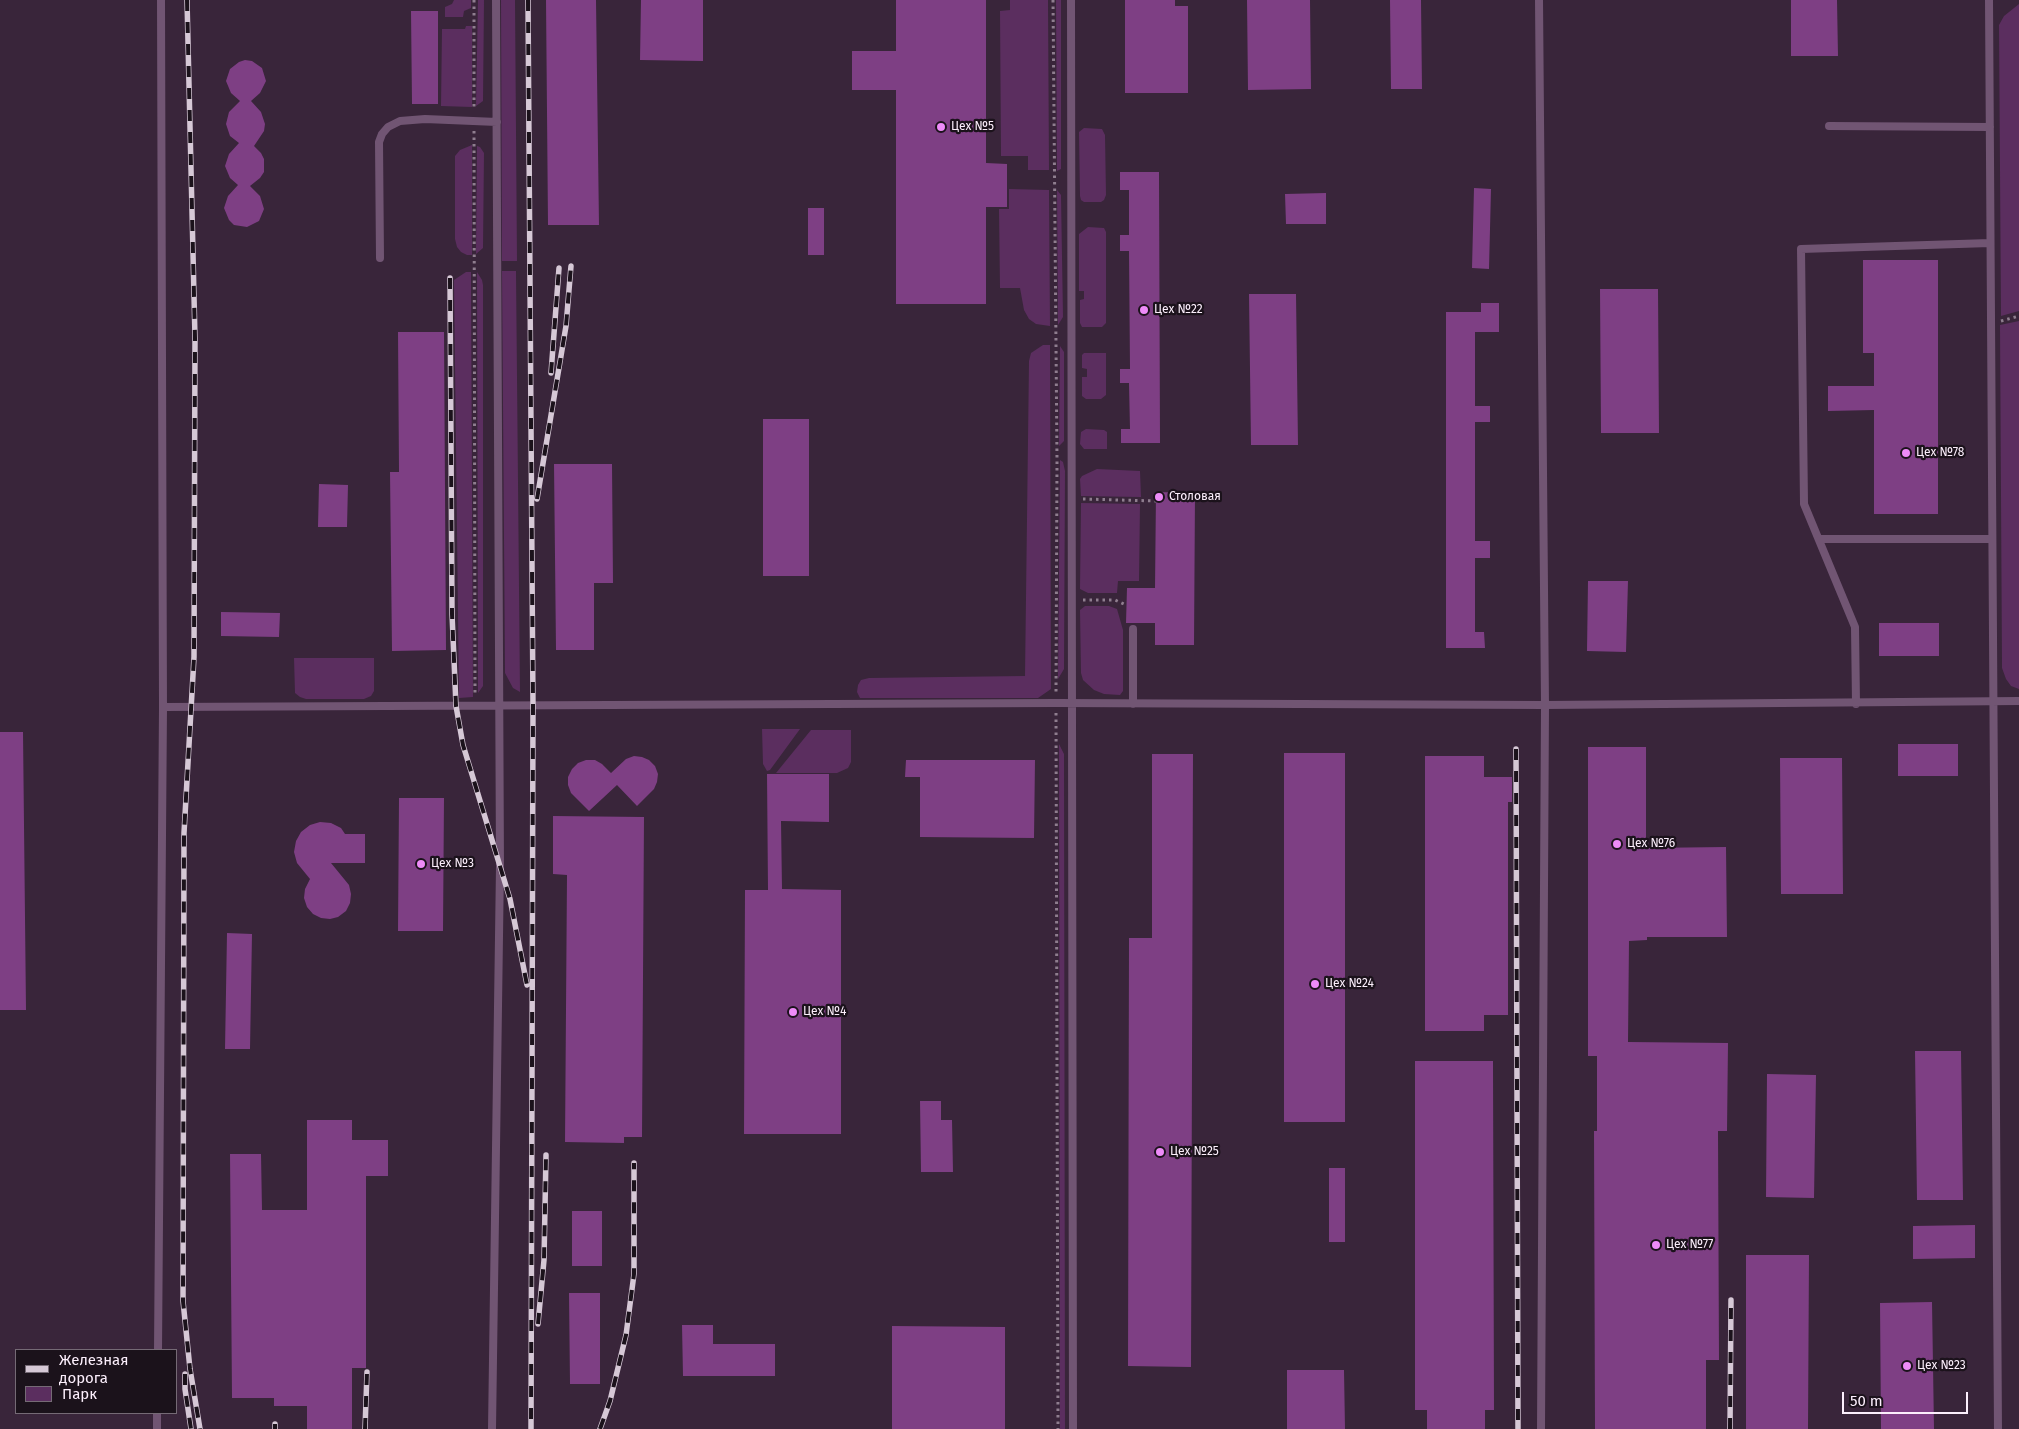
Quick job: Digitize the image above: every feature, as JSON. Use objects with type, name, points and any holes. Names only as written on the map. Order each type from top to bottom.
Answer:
[{"type":"lane","points":[[158,1349],[163,707],[160,0]]},
{"type":"lane","points":[[492,1429],[500,866],[496,0]]},
{"type":"lane","points":[[1071,0],[1073,1429]]},
{"type":"lane","points":[[1539,0],[1545,705],[1540,1429]]},
{"type":"lane","points":[[1989,0],[1998,1429]]},
{"type":"lane","points":[[380,258],[379,142],[382,134],[388,127],[400,121],[497,122]]},
{"type":"lane","points":[[1829,126],[1990,126]]},
{"type":"lane","points":[[1856,704],[1855,627],[1804,504],[1801,249],[1990,242]]},
{"type":"lane","points":[[1819,539],[1992,539]]},
{"type":"lane","points":[[1133,629],[1133,704]]},
{"type":"lane","points":[[163,707],[1056,703],[1856,704],[2019,701]]},
{"type":"lane","points":[[157,1429],[158,1414]]},
{"type":"path","points":[[474,0],[476,706]]},
{"type":"path","points":[[1053,0],[1058,460],[1056,703],[1058,1429]]},
{"type":"path","points":[[1991,324],[2019,316]]},
{"type":"path","points":[[1072,499],[1156,500]]},
{"type":"path","points":[[1073,600],[1114,600],[1126,605]]},
{"type":"green space","points":[[454,0],[471,0],[471,8],[464,11],[463,17],[445,17],[445,7],[452,4]]},
{"type":"green space","points":[[478,0],[484,0],[483,101],[476,106]]},
{"type":"green space","points":[[501,0],[515,0],[517,261],[502,261]]},
{"type":"green space","points":[[1010,0],[1048,0],[1049,170],[1028,170],[1028,156],[1001,156],[1000,11],[1010,10]]},
{"type":"green space","points":[[1056,0],[1061,0],[1061,169],[1057,171]]},
{"type":"green space","points":[[2019,4],[2019,311],[2001,316],[1999,25],[2004,16]]},
{"type":"green space","points":[[466,26],[472,26],[472,107],[441,106],[442,29],[465,29]]},
{"type":"green space","points":[[1084,128],[1102,129],[1105,135],[1106,195],[1101,202],[1084,202],[1080,196],[1079,132]]},
{"type":"green space","points":[[472,145],[472,255],[467,255],[457,247],[455,239],[455,156],[460,150]]},
{"type":"green space","points":[[477,146],[484,153],[483,248],[476,254]]},
{"type":"green space","points":[[1009,189],[1049,190],[1050,326],[1036,324],[1029,319],[1024,310],[1020,288],[1000,288],[999,209],[1009,209]]},
{"type":"green space","points":[[1057,190],[1061,195],[1063,317],[1058,325]]},
{"type":"green space","points":[[1088,227],[1104,228],[1106,232],[1106,323],[1102,327],[1082,327],[1080,323],[1080,300],[1084,299],[1084,291],[1079,291],[1079,234]]},
{"type":"green space","points":[[502,271],[516,271],[520,692],[513,688],[505,673]]},
{"type":"green space","points":[[466,272],[471,272],[473,697],[459,698],[454,280]]},
{"type":"green space","points":[[477,272],[483,285],[483,686],[478,693]]},
{"type":"green space","points":[[2019,321],[2019,689],[2011,686],[2002,668],[2000,325]]},
{"type":"green space","points":[[1043,345],[1050,345],[1051,689],[1038,698],[860,698],[857,692],[858,685],[861,680],[869,678],[1025,676],[1029,361],[1031,353]]},
{"type":"green space","points":[[1060,346],[1064,352],[1064,441],[1059,446]]},
{"type":"green space","points":[[1084,353],[1106,353],[1106,395],[1101,399],[1086,399],[1082,396],[1082,377],[1087,377],[1087,369],[1082,368],[1082,355]]},
{"type":"green space","points":[[1086,429],[1104,430],[1107,432],[1107,449],[1084,449],[1080,444],[1081,432]]},
{"type":"green space","points":[[1060,460],[1063,462],[1065,471],[1064,669],[1058,679]]},
{"type":"green space","points":[[1097,469],[1140,471],[1141,497],[1081,496],[1080,479],[1082,476]]},
{"type":"green space","points":[[1081,503],[1140,504],[1139,581],[1118,581],[1117,593],[1088,593],[1080,589]]},
{"type":"green space","points":[[1085,606],[1109,606],[1117,609],[1123,630],[1123,691],[1120,695],[1104,694],[1094,690],[1083,680],[1081,673],[1080,610]]},
{"type":"green space","points":[[294,658],[374,658],[374,691],[371,696],[364,699],[306,699],[300,697],[295,693]]},
{"type":"green space","points":[[762,729],[800,729],[770,770],[767,771],[763,764]]},
{"type":"green space","points":[[811,730],[851,730],[851,762],[848,768],[837,773],[776,773]]},
{"type":"green space","points":[[1059,744],[1064,754],[1065,1429],[1060,1429]]},
{"type":"building","points":[[546,0],[596,0],[599,225],[548,225]]},
{"type":"building","points":[[641,0],[703,0],[703,61],[640,60]]},
{"type":"building","name":"Цех №5","points":[[896,0],[986,0],[986,163],[1007,164],[1007,207],[986,207],[986,304],[896,304],[896,90],[852,90],[852,51],[896,51]]},
{"type":"building","points":[[1125,0],[1175,0],[1175,6],[1188,6],[1188,93],[1125,93]]},
{"type":"building","points":[[1247,0],[1310,0],[1311,89],[1248,90]]},
{"type":"building","points":[[1390,0],[1421,0],[1422,89],[1391,89]]},
{"type":"building","points":[[1791,0],[1837,0],[1838,56],[1791,56]]},
{"type":"building","points":[[411,11],[438,11],[438,104],[412,104]]},
{"type":"building","points":[[245,60],[252,61],[262,68],[266,81],[260,93],[251,101],[261,112],[265,124],[264,131],[254,146],[264,159],[264,172],[250,186],[260,196],[264,209],[259,221],[247,227],[234,225],[229,220],[224,208],[228,196],[238,185],[230,178],[225,166],[229,154],[239,143],[230,136],[226,124],[229,112],[240,101],[231,93],[226,81],[230,69]]},
{"type":"building","name":"Цех №22","points":[[1120,172],[1159,172],[1160,443],[1121,443],[1121,429],[1130,429],[1129,383],[1120,383],[1120,369],[1130,369],[1129,251],[1120,251],[1120,235],[1129,235],[1129,190],[1120,190]]},
{"type":"building","points":[[1474,188],[1491,189],[1489,269],[1472,268]]},
{"type":"building","points":[[1326,193],[1326,224],[1286,224],[1285,194]]},
{"type":"building","points":[[808,208],[824,208],[824,255],[808,255]]},
{"type":"building","points":[[1863,260],[1938,260],[1938,514],[1874,514],[1874,410],[1828,411],[1828,386],[1874,386],[1874,353],[1863,353]]},
{"type":"building","points":[[1600,289],[1658,289],[1659,433],[1601,433]]},
{"type":"building","points":[[1249,294],[1296,294],[1298,445],[1251,445]]},
{"type":"building","points":[[1481,303],[1499,303],[1499,332],[1475,332],[1475,406],[1490,406],[1490,422],[1475,422],[1475,541],[1490,541],[1490,558],[1475,558],[1475,632],[1484,632],[1485,648],[1446,648],[1446,312],[1481,312]]},
{"type":"building","points":[[398,332],[444,332],[446,650],[392,651],[390,472],[399,472]]},
{"type":"building","points":[[763,419],[809,419],[809,576],[763,576]]},
{"type":"building","points":[[554,464],[612,464],[613,583],[594,583],[594,650],[556,650]]},
{"type":"building","points":[[319,484],[348,485],[347,527],[318,527]]},
{"type":"building","points":[[1156,492],[1195,493],[1194,645],[1155,645],[1155,623],[1126,623],[1127,588],[1155,588]]},
{"type":"building","points":[[1588,581],[1628,581],[1626,652],[1587,651]]},
{"type":"building","points":[[221,612],[280,613],[279,637],[221,636]]},
{"type":"building","points":[[1879,623],[1939,623],[1939,656],[1879,656]]},
{"type":"building","points":[[0,732],[23,732],[26,1010],[0,1010]]},
{"type":"building","points":[[1898,744],[1958,744],[1958,776],[1898,776]]},
{"type":"building","points":[[1588,747],[1646,747],[1646,848],[1726,847],[1727,937],[1647,937],[1647,940],[1629,941],[1628,1042],[1728,1043],[1727,1131],[1718,1131],[1719,1360],[1706,1360],[1706,1429],[1595,1429],[1594,1131],[1597,1131],[1597,1056],[1588,1056]]},
{"type":"building","name":"Цех №24","points":[[1284,753],[1345,753],[1345,1122],[1284,1122]]},
{"type":"building","name":"Цех №25","points":[[1152,754],[1193,754],[1191,1367],[1128,1366],[1129,938],[1152,938]]},
{"type":"building","points":[[634,756],[649,760],[655,766],[658,774],[654,789],[637,806],[617,785],[589,811],[571,793],[568,777],[578,763],[586,760],[595,760],[611,773],[626,759]]},
{"type":"building","points":[[1425,756],[1484,756],[1484,777],[1512,777],[1512,802],[1508,802],[1508,1015],[1484,1015],[1484,1031],[1425,1031]]},
{"type":"building","points":[[1780,758],[1842,758],[1843,894],[1781,894]]},
{"type":"building","points":[[906,760],[1035,760],[1034,838],[920,837],[920,777],[905,777]]},
{"type":"building","name":"Цех №4","points":[[767,774],[829,774],[829,822],[781,821],[782,889],[841,890],[841,1134],[744,1134],[745,890],[768,890]]},
{"type":"building","name":"Цех №3","points":[[399,798],[444,798],[443,931],[398,931]]},
{"type":"building","points":[[553,816],[644,817],[642,1137],[624,1137],[624,1143],[565,1142],[567,875],[553,874]]},
{"type":"building","points":[[320,822],[331,823],[341,828],[345,834],[365,834],[365,863],[331,863],[349,885],[351,894],[350,903],[346,911],[338,917],[330,919],[321,918],[313,914],[307,907],[304,898],[305,889],[310,879],[297,863],[294,852],[296,841],[301,832],[310,825]]},
{"type":"building","points":[[227,933],[252,934],[250,1049],[225,1049]]},
{"type":"building","points":[[1915,1051],[1961,1051],[1963,1200],[1917,1200]]},
{"type":"building","points":[[1415,1061],[1493,1061],[1494,1410],[1485,1410],[1485,1429],[1427,1429],[1427,1410],[1415,1410]]},
{"type":"building","points":[[1767,1074],[1816,1075],[1814,1198],[1766,1197]]},
{"type":"building","points":[[920,1101],[941,1101],[941,1120],[952,1120],[953,1172],[921,1172]]},
{"type":"building","points":[[307,1120],[352,1120],[352,1140],[388,1140],[388,1176],[366,1176],[366,1368],[352,1368],[352,1429],[307,1429],[307,1406],[274,1406],[274,1398],[232,1398],[230,1154],[261,1154],[262,1210],[307,1210]]},
{"type":"building","points":[[1329,1168],[1345,1168],[1345,1242],[1329,1242]]},
{"type":"building","points":[[572,1211],[602,1211],[602,1266],[572,1266]]},
{"type":"building","points":[[1975,1225],[1975,1258],[1913,1259],[1913,1226]]},
{"type":"building","points":[[1746,1255],[1809,1255],[1808,1429],[1746,1429]]},
{"type":"building","points":[[569,1293],[600,1293],[600,1384],[570,1384]]},
{"type":"building","name":"Цех №23","points":[[1932,1302],[1934,1429],[1881,1429],[1880,1303]]},
{"type":"building","points":[[682,1325],[713,1325],[713,1344],[775,1344],[775,1376],[683,1376]]},
{"type":"building","points":[[892,1326],[1005,1327],[1005,1429],[892,1429]]},
{"type":"building","points":[[1287,1370],[1344,1370],[1345,1429],[1287,1429]]},
{"type":"railway","points":[[187,0],[195,338],[194,657],[184,833],[183,1301],[190,1369],[200,1429]]},
{"type":"railway","points":[[528,0],[533,706],[531,1429]]},
{"type":"railway","points":[[537,499],[566,326],[571,266]]},
{"type":"railway","points":[[551,373],[559,268]]},
{"type":"railway","points":[[450,278],[452,614],[456,706],[463,745],[510,899],[527,985]]},
{"type":"railway","points":[[1516,749],[1518,1429]]},
{"type":"railway","points":[[538,1324],[544,1260],[546,1155]]},
{"type":"railway","points":[[600,1429],[610,1401],[626,1335],[634,1274],[634,1163]]},
{"type":"railway","points":[[1730,1429],[1731,1300]]},
{"type":"railway","points":[[365,1429],[367,1372]]},
{"type":"railway","points":[[185,1374],[185,1389],[191,1429]]},
{"type":"railway","points":[[275,1424],[275,1429]]},
{"type":"place","name":"Цех №5","points":[[941,127]]},
{"type":"place","name":"Цех №22","points":[[1144,310]]},
{"type":"place","name":"Цех №78","points":[[1906,453]]},
{"type":"place","name":"Столовая","points":[[1159,497]]},
{"type":"place","name":"Цех №76","points":[[1617,844]]},
{"type":"place","name":"Цех №3","points":[[421,864]]},
{"type":"place","name":"Цех №24","points":[[1315,984]]},
{"type":"place","name":"Цех №4","points":[[793,1012]]},
{"type":"place","name":"Цех №25","points":[[1160,1152]]},
{"type":"place","name":"Цех №77","points":[[1656,1245]]},
{"type":"place","name":"Цех №23","points":[[1907,1366]]}]
